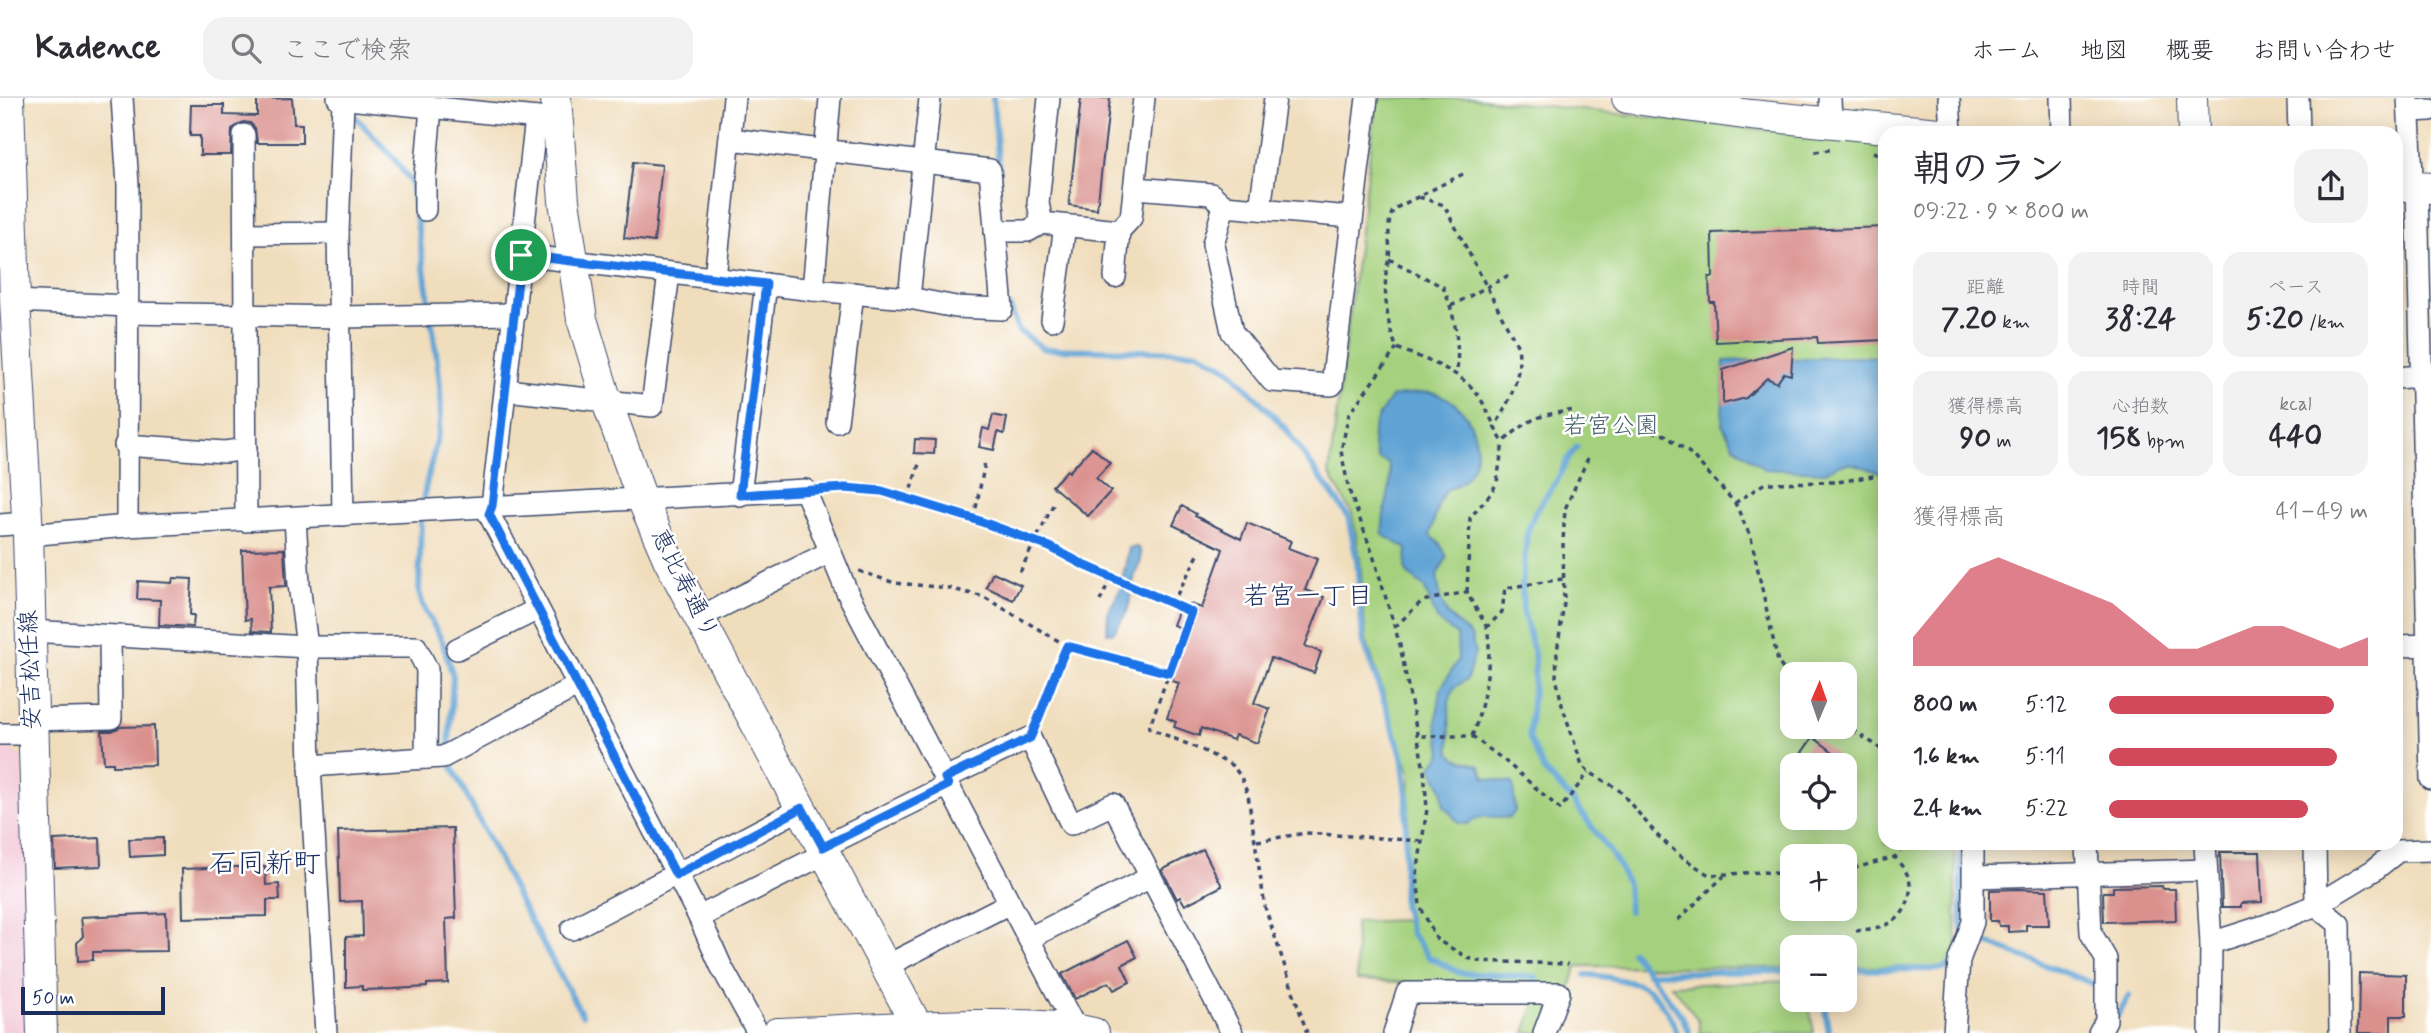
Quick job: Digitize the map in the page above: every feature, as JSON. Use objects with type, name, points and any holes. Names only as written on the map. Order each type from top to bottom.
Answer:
[{"type":"street","name":"安吉松任線","points":[[9,98],[10,292],[18,528],[30,631],[41,1033]]},
{"type":"street","points":[[122,98],[128,185],[125,445],[127,526]]},
{"type":"street","points":[[715,278],[734,98]]},
{"type":"street","points":[[813,290],[830,98]]},
{"type":"street","points":[[909,298],[930,98]]},
{"type":"street","points":[[1042,223],[1038,203],[1049,98]]},
{"type":"street","points":[[1115,277],[1119,231],[1131,218],[1144,98]]},
{"type":"street","points":[[1260,209],[1275,98]]},
{"type":"street","points":[[1224,206],[1213,244],[1232,332],[1272,382],[1332,385],[1367,98]]},
{"type":"street","points":[[1627,98],[1831,110],[1906,126]]},
{"type":"street","points":[[1950,98],[1951,126]]},
{"type":"street","points":[[2061,98],[2062,126]]},
{"type":"street","points":[[2192,98],[2193,126]]},
{"type":"street","points":[[2298,98],[2300,126]]},
{"type":"street","points":[[340,99],[431,108],[549,112],[521,255],[489,514],[758,1033]]},
{"type":"street","points":[[340,99],[343,102],[338,233],[343,515]]},
{"type":"street","points":[[2431,110],[2408,104],[2415,187],[2431,779]]},
{"type":"street","points":[[425,210],[431,108]]},
{"type":"street","name":"恵比寿通り","points":[[549,112],[582,319],[607,402],[642,499],[669,561],[920,1029]]},
{"type":"street","points":[[244,135],[246,521]]},
{"type":"street","points":[[521,255],[813,290],[909,298],[956,307],[1002,309],[1001,231],[990,170],[730,139]]},
{"type":"street","points":[[1135,188],[1211,194],[1224,206],[1351,217]]},
{"type":"street","points":[[1001,231],[1028,231],[1042,223],[1119,231]]},
{"type":"street","points":[[1052,320],[1065,226]]},
{"type":"street","points":[[244,234],[338,233]]},
{"type":"street","points":[[506,390],[652,406],[669,273]]},
{"type":"street","points":[[740,495],[766,284]]},
{"type":"street","points":[[10,292],[128,310],[340,317],[515,314]]},
{"type":"street","points":[[837,422],[853,293]]},
{"type":"street","points":[[2403,377],[2421,376]]},
{"type":"street","points":[[125,445],[225,452],[246,449]]},
{"type":"street","points":[[18,528],[246,521],[805,490],[847,592],[1029,939],[1083,1032]]},
{"type":"street","points":[[295,518],[307,647],[310,766],[326,1033]]},
{"type":"street","points":[[700,617],[830,552]]},
{"type":"street","points":[[457,649],[538,609]]},
{"type":"street","points":[[30,631],[307,647],[416,647],[427,669],[426,758]]},
{"type":"street","points":[[0,734],[32,727],[111,718],[110,637]]},
{"type":"street","points":[[2403,646],[2429,645]]},
{"type":"street","points":[[310,766],[443,757],[578,686]]},
{"type":"street","points":[[699,917],[946,781],[1030,738],[1071,824],[1113,804],[1232,1033]]},
{"type":"street","points":[[572,929],[802,808]]},
{"type":"street","points":[[1955,1033],[1959,960],[1973,922],[1973,850]]},
{"type":"street","points":[[2087,850],[2091,933],[2106,959],[2106,1020],[2099,1033]]},
{"type":"street","points":[[2204,850],[2211,943],[2210,1033]]},
{"type":"street","points":[[2315,850],[2316,905],[2339,924],[2340,1033]]},
{"type":"street","points":[[2211,943],[2267,925],[2316,905],[2374,870],[2398,851],[2431,850]]},
{"type":"street","points":[[1974,877],[2206,870]]},
{"type":"street","points":[[1029,939],[1151,877]]},
{"type":"street","points":[[886,966],[1010,903]]},
{"type":"street","points":[[1394,1033],[1407,993],[1559,993],[1544,1033]]},
{"type":"street","points":[[777,1033],[1028,1025],[1083,1032]]},
{"type":"path","points":[[1463,174],[1395,209],[1389,218],[1385,298],[1392,338],[1397,348],[1457,374],[1479,398],[1503,442],[1497,482],[1470,518],[1467,530],[1466,592],[1486,628],[1489,646],[1485,684],[1472,736]]},
{"type":"path","points":[[1419,197],[1444,205],[1518,347],[1520,357],[1511,400],[1494,428]]},
{"type":"path","points":[[1389,259],[1443,287],[1451,306],[1458,347],[1457,374]]},
{"type":"path","points":[[1451,306],[1511,274]]},
{"type":"path","points":[[1397,348],[1349,414],[1341,451],[1349,490],[1395,627],[1424,770],[1427,809],[1417,874],[1420,906],[1437,940],[1474,961],[1568,964]]},
{"type":"path","points":[[1503,442],[1531,419],[1545,414],[1576,410]]},
{"type":"path","points":[[1643,428],[1665,435],[1691,454],[1735,503],[1751,538],[1780,666]]},
{"type":"path","points":[[1588,458],[1565,509],[1564,603],[1556,677],[1562,705],[1582,765],[1618,789],[1658,836],[1679,855],[1710,875],[1763,872],[1780,874]]},
{"type":"path","points":[[974,519],[985,462]]},
{"type":"path","points":[[908,498],[919,464]]},
{"type":"path","points":[[1735,503],[1765,483],[1838,482],[1878,476]]},
{"type":"path","points":[[805,490],[845,488],[882,491],[908,498],[1036,542],[1191,612],[1149,728],[1233,766],[1248,795],[1265,907],[1307,1033]]},
{"type":"path","points":[[1020,572],[1053,505]]},
{"type":"path","points":[[830,552],[855,570],[895,583],[949,588],[984,597],[1067,646],[1169,673]]},
{"type":"path","points":[[1172,604],[1198,555]]},
{"type":"path","points":[[1100,601],[1111,577]]},
{"type":"path","points":[[1486,628],[1502,612],[1505,589],[1563,579]]},
{"type":"path","points":[[1395,627],[1422,601],[1466,592]]},
{"type":"path","points":[[1030,738],[1067,646]]},
{"type":"path","points":[[1857,733],[1878,747]]},
{"type":"path","points":[[1418,736],[1472,736],[1506,761],[1560,809],[1589,772]]},
{"type":"path","points":[[1257,841],[1306,834],[1421,841]]},
{"type":"path","points":[[1857,868],[1895,857],[1900,850]]},
{"type":"path","points":[[1856,931],[1880,927],[1895,920],[1908,904],[1908,874],[1895,857]]},
{"type":"path","points":[[1678,920],[1726,874]]},
{"type":"shaded area","points":[[0,743],[4,743],[22,758],[32,1026],[25,1033],[0,1033]]},
{"type":"green space","name":"若宮公園","points":[[1377,98],[1473,98],[1878,142],[1878,850],[1955,850],[1957,967],[1857,967],[1857,935],[1780,935],[1780,968],[1577,966],[1555,1033],[1525,1033],[1539,992],[1526,982],[1416,983],[1357,980],[1355,922],[1410,920],[1405,906],[1410,774],[1366,639],[1360,556],[1352,513],[1329,473]]},
{"type":"green space","points":[[1780,981],[1780,1012],[1810,1012],[1814,1033],[1700,1033],[1699,1021],[1671,985]]},
{"type":"water","points":[[1878,356],[1878,472],[1848,464],[1826,472],[1764,469],[1734,446],[1722,424],[1724,361]]},
{"type":"water","points":[[1433,393],[1449,399],[1462,410],[1471,424],[1476,440],[1476,455],[1471,470],[1461,482],[1446,490],[1439,503],[1430,535],[1440,544],[1447,557],[1437,575],[1440,597],[1447,614],[1471,636],[1475,652],[1467,679],[1454,688],[1449,702],[1450,753],[1456,758],[1480,766],[1485,778],[1513,783],[1515,811],[1510,818],[1488,816],[1468,824],[1459,823],[1444,806],[1442,789],[1431,766],[1442,751],[1436,723],[1441,688],[1458,660],[1457,635],[1438,621],[1424,587],[1409,575],[1405,568],[1407,549],[1383,535],[1390,472],[1388,463],[1378,459],[1373,441],[1374,426],[1391,397]]},
{"type":"water","points":[[1137,547],[1141,561],[1135,574],[1128,610],[1114,632],[1107,633],[1108,612],[1120,590],[1129,548]]},
{"type":"building","points":[[292,98],[294,124],[302,124],[302,143],[257,143],[255,128],[250,123],[243,122],[232,129],[231,155],[200,155],[200,136],[190,136],[191,105],[224,105],[224,115],[257,116],[257,99]]},
{"type":"building","points":[[1081,98],[1110,98],[1097,209],[1069,205]]},
{"type":"building","points":[[633,162],[662,165],[654,242],[624,238]]},
{"type":"building","points":[[1878,227],[1878,340],[1818,343],[1817,337],[1716,342],[1714,302],[1710,302],[1709,277],[1713,277],[1712,233]]},
{"type":"building","points":[[1793,347],[1791,375],[1784,373],[1777,383],[1767,378],[1746,398],[1723,404],[1723,370]]},
{"type":"building","points":[[993,415],[1007,418],[1004,434],[998,432],[994,450],[979,447],[983,428],[989,430]]},
{"type":"building","points":[[915,439],[935,440],[934,454],[914,453]]},
{"type":"building","points":[[1092,447],[1110,463],[1096,478],[1111,491],[1088,516],[1052,486]]},
{"type":"building","points":[[1182,506],[1196,514],[1195,516],[1241,539],[1247,523],[1291,541],[1288,548],[1317,559],[1305,590],[1324,597],[1305,646],[1321,652],[1314,673],[1271,658],[1254,703],[1270,709],[1257,743],[1235,735],[1233,740],[1201,728],[1199,736],[1174,727],[1176,722],[1167,718],[1179,683],[1172,681],[1177,667],[1168,663],[1181,628],[1173,625],[1180,607],[1188,610],[1190,604],[1202,608],[1223,549],[1173,525]]},
{"type":"building","points":[[284,549],[286,586],[269,587],[271,632],[252,631],[251,619],[245,620],[242,550]]},
{"type":"building","points":[[993,572],[1021,585],[1013,600],[986,587]]},
{"type":"building","points":[[173,578],[192,579],[190,615],[194,615],[193,627],[159,625],[160,600],[137,599],[138,581],[172,583]]},
{"type":"building","points":[[154,726],[155,765],[113,766],[113,763],[104,763],[102,731],[112,731],[120,727]]},
{"type":"building","points":[[1812,739],[1816,739],[1834,753],[1802,753]]},
{"type":"building","points":[[453,828],[456,918],[446,919],[448,983],[393,989],[362,990],[362,986],[346,987],[346,937],[363,936],[362,901],[340,902],[338,831]]},
{"type":"building","points":[[100,838],[101,866],[55,868],[54,840]]},
{"type":"building","points":[[163,838],[163,855],[130,857],[129,839]]},
{"type":"building","points":[[1203,849],[1222,886],[1185,905],[1180,897],[1177,899],[1162,870]]},
{"type":"building","points":[[2220,852],[2260,852],[2262,902],[2241,903],[2241,907],[2222,907]]},
{"type":"building","points":[[265,866],[266,885],[279,884],[280,900],[267,900],[267,916],[183,918],[182,869]]},
{"type":"building","points":[[2162,886],[2163,889],[2175,889],[2176,920],[2104,922],[2103,892],[2113,892],[2113,887]]},
{"type":"building","points":[[1990,890],[2047,890],[2049,925],[2026,925],[2026,931],[2008,932],[2008,926],[1999,926],[1998,921],[1990,921]]},
{"type":"building","points":[[166,913],[167,951],[93,952],[93,960],[78,961],[77,943],[83,936],[81,917]]},
{"type":"building","points":[[1128,940],[1137,957],[1122,965],[1130,982],[1114,990],[1109,982],[1075,999],[1062,974]]},
{"type":"building","points":[[2359,973],[2406,975],[2406,1016],[2391,1016],[2391,1033],[2358,1033]]},
{"type":"waterway","points":[[993,98],[999,171]]},
{"type":"waterway","points":[[349,110],[392,156],[411,182],[430,308]]},
{"type":"waterway","points":[[1010,307],[1018,330],[1044,349],[1198,352],[1230,370],[1284,427],[1348,516],[1357,561],[1363,640],[1402,755],[1407,796],[1403,905],[1411,933],[1429,957],[1460,973],[1536,977]]},
{"type":"waterway","points":[[423,503],[439,432],[441,410],[432,323]]},
{"type":"waterway","points":[[1577,447],[1535,512],[1527,533],[1522,587],[1523,610],[1535,665],[1529,737],[1544,771],[1574,802],[1617,862],[1627,884],[1629,911]]},
{"type":"waterway","points":[[421,521],[419,592],[423,606],[442,641],[453,676],[449,745]]},
{"type":"waterway","points":[[452,759],[453,768],[519,900],[582,1015]]},
{"type":"waterway","points":[[1961,850],[1962,929]]},
{"type":"waterway","points":[[1971,937],[2097,985]]},
{"type":"waterway","points":[[1632,952],[1682,1016],[1689,1033]]},
{"type":"waterway","points":[[1857,970],[1945,969],[1953,961]]},
{"type":"waterway","points":[[1648,973],[1780,971]]},
{"type":"waterway","points":[[1586,975],[1629,982],[1650,991],[1666,1010],[1677,1033]]},
{"type":"waterway","points":[[2112,1025],[2129,996]]},
{"type":"waterway","points":[[1825,1012],[1829,1033]]},
{"type":"district","name":"若宮一丁目","points":[[1308,597]]},
{"type":"district","name":"石同新町","points":[[265,864]]},
{"type":"route","points":[[521,255],[766,284],[740,495],[845,488],[882,491],[974,519],[1050,547],[1084,565],[1191,612],[1169,673],[1067,646],[1030,738],[945,778],[948,785],[823,847],[802,808],[676,875],[489,514],[521,255]]}]
